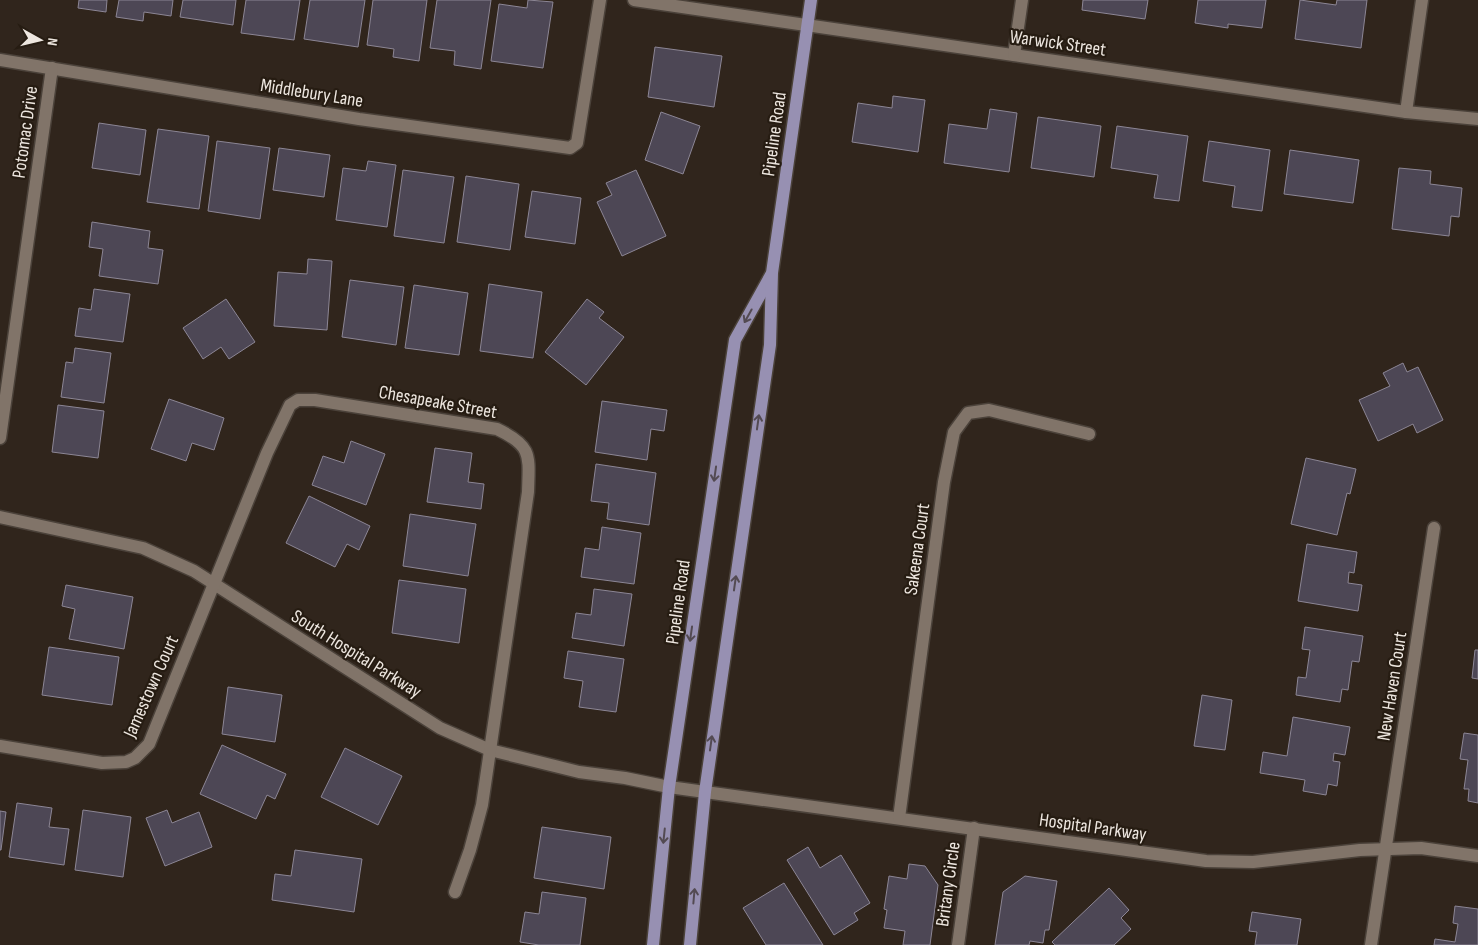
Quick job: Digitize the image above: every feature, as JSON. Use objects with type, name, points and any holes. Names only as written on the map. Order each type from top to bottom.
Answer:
[{"type":"main road","name":"Pipeline Road","points":[[690,945],[705,792],[770,345],[772,273],[811,0]]},
{"type":"main road","name":"Pipeline Road","points":[[653,945],[669,787],[735,340],[772,273]]},
{"type":"street","name":"Middlebury Lane","points":[[0,60],[359,119],[570,148],[577,143],[600,0]]},
{"type":"street","name":"Warwick Street","points":[[634,0],[1406,112],[1478,119]]},
{"type":"street","points":[[1014,55],[1022,0]]},
{"type":"street","points":[[1406,112],[1422,0]]},
{"type":"street","name":"Potomac Drive","points":[[0,438],[52,68]]},
{"type":"street","name":"Chesapeake Street","points":[[214,584],[267,453],[290,405],[298,400],[315,400],[497,429],[514,437],[525,447],[529,459],[528,492],[482,805],[470,850],[454,892]]},
{"type":"street","name":"Sakeena Court","points":[[898,818],[944,482],[954,432],[968,413],[989,410],[1089,434]]},
{"type":"street","name":"South Hospital Parkway","points":[[0,517],[143,548],[194,571],[440,728],[490,750],[579,772],[705,792]]},
{"type":"street","name":"New Haven Court","points":[[1371,945],[1434,528]]},
{"type":"street","name":"Jamestown Court","points":[[0,746],[102,763],[126,762],[135,758],[149,744],[214,584]]},
{"type":"street","name":"Hospital Parkway","points":[[705,792],[1206,861],[1253,862],[1360,850],[1422,848],[1478,856]]},
{"type":"street","name":"Britany Circle","points":[[958,945],[974,828]]},
{"type":"building","points":[[79,0],[107,0],[106,12],[78,8]]},
{"type":"building","points":[[119,0],[173,0],[171,16],[144,12],[143,21],[116,17]]},
{"type":"building","points":[[183,0],[236,0],[233,25],[180,17]]},
{"type":"building","points":[[246,0],[300,0],[294,40],[241,33]]},
{"type":"building","points":[[310,0],[365,0],[358,47],[304,39]]},
{"type":"building","points":[[373,0],[427,0],[419,61],[393,57],[394,49],[367,45]]},
{"type":"building","points":[[437,0],[491,0],[481,69],[454,65],[455,51],[430,48]]},
{"type":"building","points":[[528,0],[553,2],[543,68],[491,61],[499,4],[527,8]]},
{"type":"building","points":[[1083,0],[1148,0],[1145,19],[1082,10]]},
{"type":"building","points":[[1198,0],[1266,0],[1262,28],[1228,24],[1228,28],[1195,23]]},
{"type":"building","points":[[1300,0],[1336,5],[1337,0],[1367,0],[1361,48],[1295,39]]},
{"type":"building","points":[[655,47],[722,56],[714,107],[648,97]]},
{"type":"building","points":[[893,96],[925,100],[918,152],[852,142],[858,103],[892,108]]},
{"type":"building","points":[[990,109],[1017,113],[1009,172],[944,163],[949,124],[987,129]]},
{"type":"building","points":[[661,112],[700,126],[683,174],[645,160]]},
{"type":"building","points":[[1038,117],[1101,126],[1094,177],[1031,168]]},
{"type":"building","points":[[99,123],[146,130],[140,175],[92,168]]},
{"type":"building","points":[[1117,126],[1188,136],[1179,201],[1154,198],[1158,175],[1111,168]]},
{"type":"building","points":[[158,129],[209,136],[199,209],[147,202]]},
{"type":"building","points":[[217,141],[270,148],[260,219],[208,211]]},
{"type":"building","points":[[1209,141],[1270,150],[1262,211],[1232,207],[1235,186],[1203,181]]},
{"type":"building","points":[[279,148],[330,155],[324,197],[273,190]]},
{"type":"building","points":[[1290,150],[1359,160],[1353,203],[1284,194]]},
{"type":"building","points":[[368,161],[396,165],[387,227],[336,220],[343,168],[366,171]]},
{"type":"building","points":[[1399,168],[1431,171],[1430,184],[1462,188],[1459,217],[1451,216],[1449,236],[1392,229]]},
{"type":"building","points":[[403,170],[454,177],[444,243],[394,236]]},
{"type":"building","points":[[636,170],[666,236],[622,256],[597,202],[612,195],[606,183]]},
{"type":"building","points":[[466,176],[519,184],[510,250],[457,242]]},
{"type":"building","points":[[532,191],[581,198],[575,244],[525,237]]},
{"type":"building","points":[[92,222],[150,231],[148,248],[163,250],[158,284],[99,276],[103,249],[89,247]]},
{"type":"building","points":[[308,259],[332,261],[327,330],[274,326],[278,272],[307,274]]},
{"type":"building","points":[[350,280],[404,287],[396,345],[342,337]]},
{"type":"building","points":[[489,284],[542,292],[533,358],[480,351]]},
{"type":"building","points":[[414,285],[468,293],[459,355],[405,348]]},
{"type":"building","points":[[94,289],[130,294],[123,342],[75,336],[79,308],[91,310]]},
{"type":"building","points":[[226,299],[255,342],[229,359],[221,347],[203,359],[183,328]]},
{"type":"building","points":[[587,299],[604,312],[599,318],[624,337],[586,385],[545,352]]},
{"type":"building","points":[[75,348],[111,353],[104,403],[61,397],[66,362],[73,363]]},
{"type":"building","points":[[1403,363],[1407,372],[1418,367],[1443,420],[1417,433],[1413,424],[1378,441],[1359,400],[1390,386],[1383,373]]},
{"type":"building","points":[[169,399],[224,418],[214,450],[192,443],[186,461],[151,449]]},
{"type":"building","points":[[602,401],[667,410],[664,431],[651,429],[647,460],[595,452]]},
{"type":"building","points":[[58,405],[104,411],[98,458],[52,452]]},
{"type":"building","points":[[351,441],[385,454],[366,505],[312,485],[323,456],[344,463]]},
{"type":"building","points":[[435,448],[472,453],[468,482],[484,484],[481,509],[427,502]]},
{"type":"building","points":[[1306,458],[1356,469],[1350,494],[1347,493],[1337,535],[1291,524]]},
{"type":"building","points":[[596,464],[656,473],[649,525],[607,519],[609,503],[591,501]]},
{"type":"building","points":[[309,496],[370,526],[359,550],[347,544],[335,567],[286,543]]},
{"type":"building","points":[[410,514],[476,524],[468,576],[403,566]]},
{"type":"building","points":[[602,527],[641,533],[634,584],[581,577],[585,548],[599,550]]},
{"type":"building","points":[[1307,544],[1357,552],[1354,573],[1349,572],[1348,583],[1362,585],[1358,611],[1298,601]]},
{"type":"building","points":[[399,580],[466,589],[459,643],[392,633]]},
{"type":"building","points":[[66,585],[133,597],[124,649],[69,639],[75,609],[62,606]]},
{"type":"building","points":[[594,589],[632,594],[624,646],[572,638],[576,613],[591,615]]},
{"type":"building","points":[[1305,627],[1363,636],[1359,662],[1352,661],[1348,690],[1342,689],[1340,702],[1296,695],[1298,677],[1306,678],[1310,650],[1302,649]]},
{"type":"building","points":[[49,647],[119,657],[112,705],[42,695]]},
{"type":"building","points":[[1475,650],[1478,650],[1478,679],[1472,678]]},
{"type":"building","points":[[568,651],[624,659],[616,712],[579,707],[583,681],[564,678]]},
{"type":"building","points":[[228,687],[282,695],[275,742],[222,734]]},
{"type":"building","points":[[1202,695],[1232,700],[1225,750],[1194,746]]},
{"type":"building","points":[[1293,717],[1350,727],[1345,755],[1334,753],[1333,761],[1340,762],[1337,786],[1328,784],[1326,795],[1303,791],[1305,780],[1260,773],[1263,752],[1287,756]]},
{"type":"building","points":[[1464,733],[1478,735],[1478,803],[1468,801],[1469,789],[1464,789],[1468,760],[1460,759]]},
{"type":"building","points":[[222,745],[286,774],[275,799],[267,795],[256,819],[200,794]]},
{"type":"building","points":[[345,748],[402,776],[378,825],[321,797]]},
{"type":"building","points":[[17,803],[52,808],[49,827],[69,829],[64,865],[9,857]]},
{"type":"building","points":[[83,810],[131,817],[123,877],[75,870]]},
{"type":"building","points":[[167,810],[172,823],[199,812],[212,847],[165,866],[146,818]]},
{"type":"building","points":[[0,811],[6,812],[1,850],[0,850]]},
{"type":"building","points":[[542,827],[611,837],[604,889],[534,878]]},
{"type":"building","points":[[808,847],[820,868],[841,855],[870,903],[854,913],[858,920],[834,935],[787,860]]},
{"type":"building","points":[[295,850],[362,859],[354,912],[272,900],[275,874],[291,876]]},
{"type":"building","points":[[909,864],[925,866],[938,885],[930,945],[903,945],[905,931],[884,928],[887,910],[884,909],[889,876],[907,879]]},
{"type":"building","points":[[1025,876],[1057,881],[1049,930],[1045,930],[1043,943],[1030,941],[1029,945],[995,945],[1003,892]]},
{"type":"building","points":[[784,883],[823,945],[766,945],[743,908]]},
{"type":"building","points":[[1109,888],[1129,910],[1121,918],[1131,929],[1114,945],[1055,945],[1052,942]]},
{"type":"building","points":[[542,892],[586,898],[580,945],[539,945],[520,942],[525,912],[539,914]]},
{"type":"building","points":[[1455,906],[1478,909],[1478,945],[1434,945],[1435,939],[1455,942],[1458,924],[1453,923]]},
{"type":"building","points":[[1252,912],[1301,919],[1297,945],[1255,945],[1257,932],[1249,931]]}]
